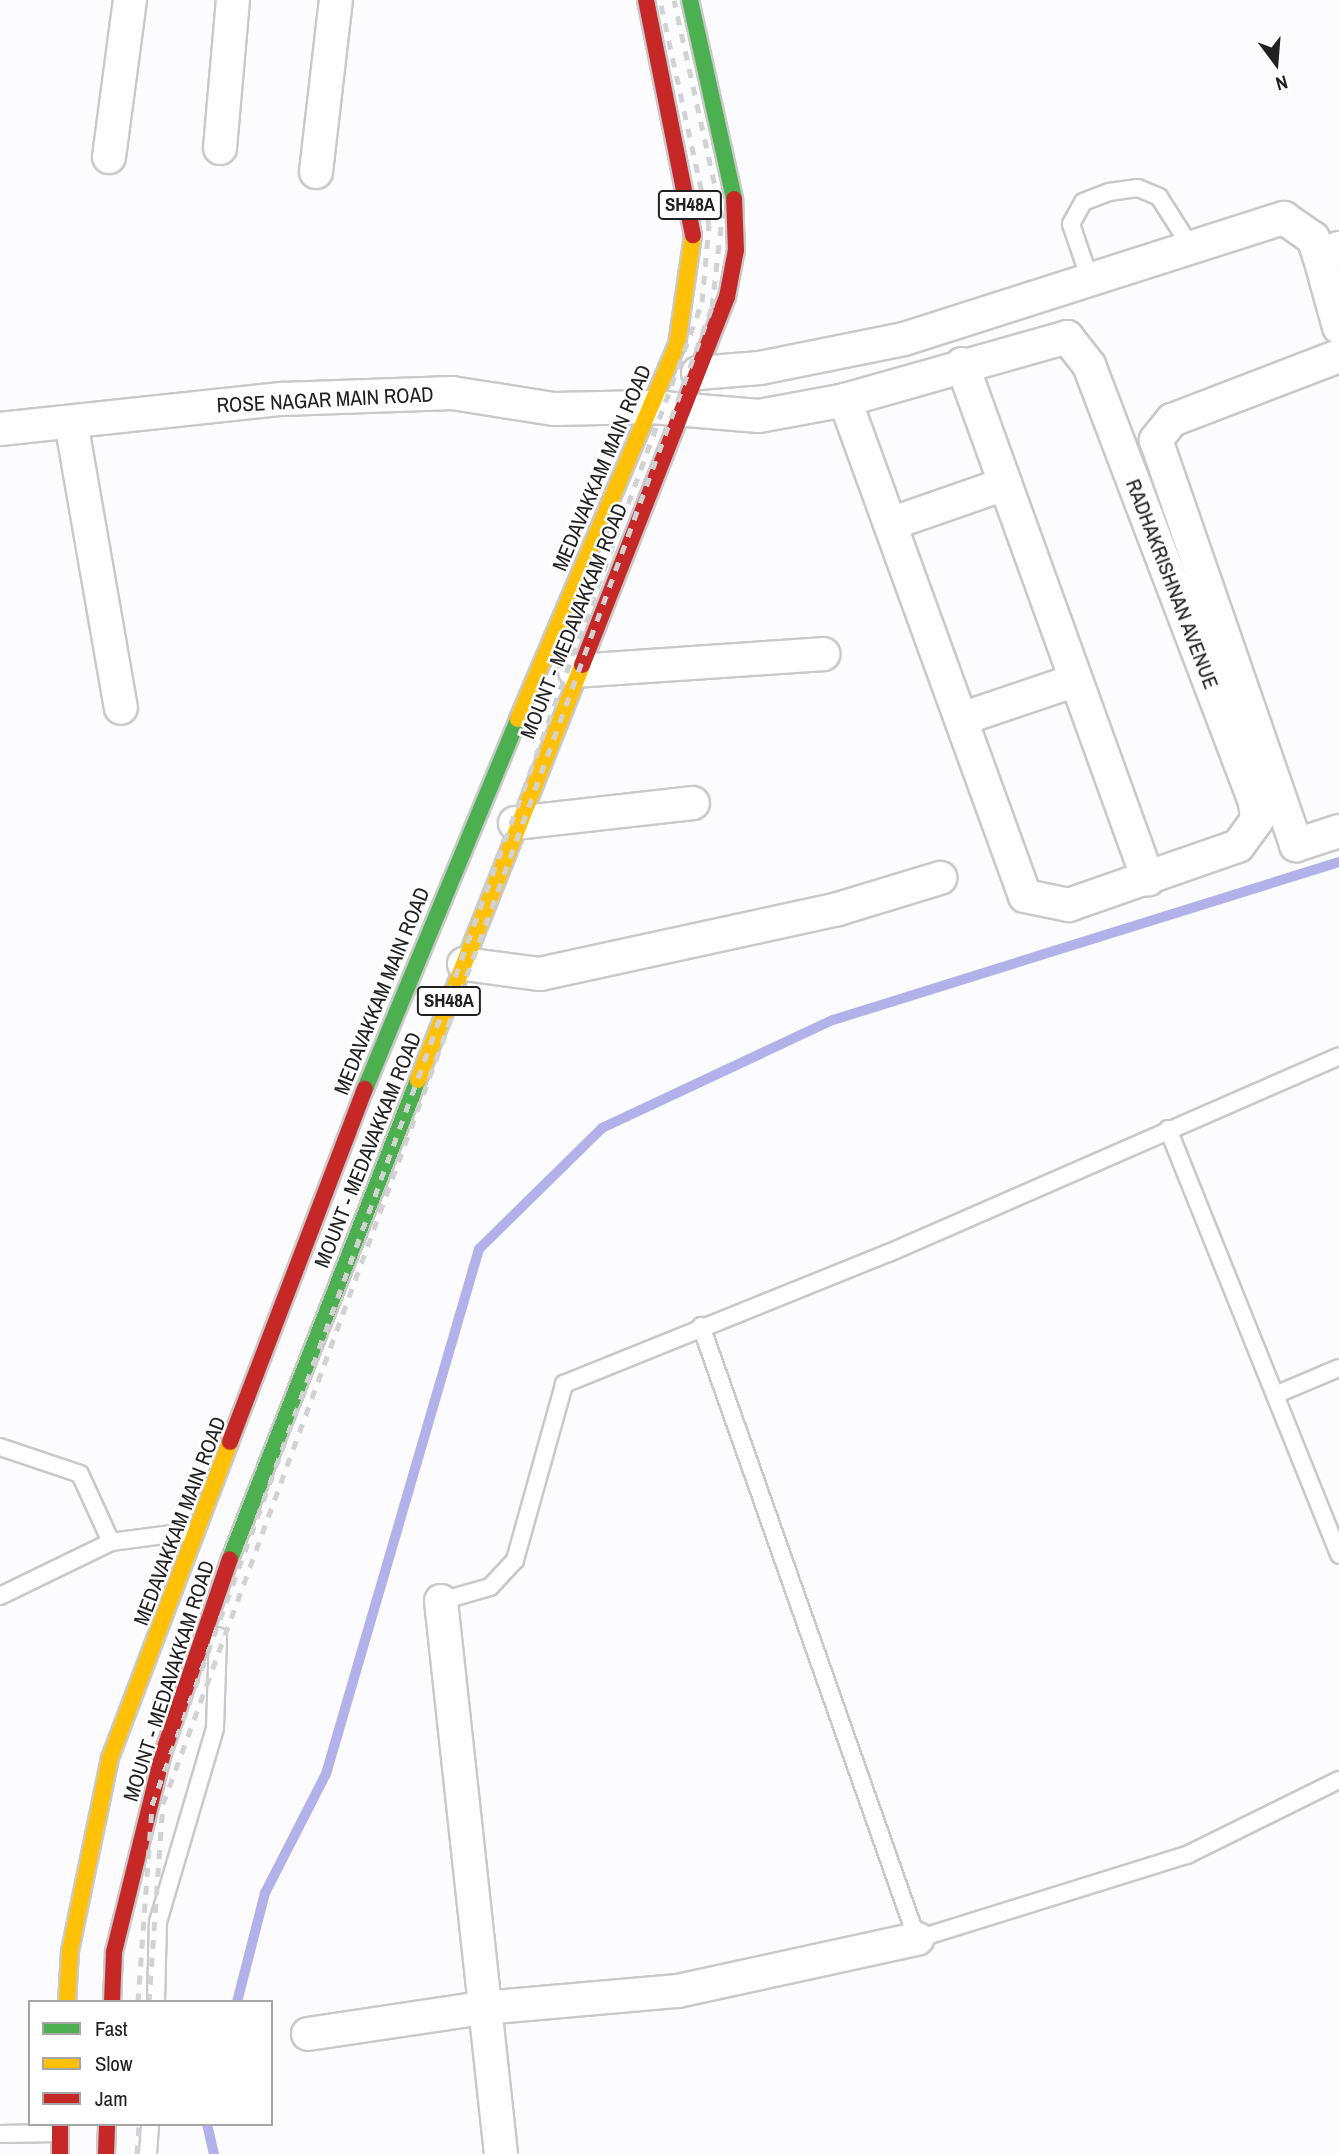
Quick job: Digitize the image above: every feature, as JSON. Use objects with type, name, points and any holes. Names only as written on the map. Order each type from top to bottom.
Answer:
[{"type":"main road","name":"MEDAVAKKAM MAIN ROAD","points":[[67,2000],[70,1951],[110,1758],[200,1530],[394,1013],[677,345],[693,235],[646,0]]},
{"type":"main road","name":"MOUNT - MEDAVAKKAM ROAD","points":[[112,2000],[114,1952],[162,1756],[219,1592],[464,964],[515,823],[575,671],[684,412],[736,250],[734,198],[690,0]]},
{"type":"main road","points":[[106,2154],[107,2126]]},
{"type":"main road","points":[[60,2128],[60,2154]]},
{"type":"street","points":[[108,157],[130,0]]},
{"type":"street","points":[[220,148],[233,0]]},
{"type":"street","points":[[316,172],[336,0]]},
{"type":"street","points":[[698,373],[760,368],[904,339],[1284,218],[1329,251],[1339,327]]},
{"type":"street","name":"RADHAKRISHNAN AVENUE","points":[[684,412],[759,416],[845,400],[1053,336],[1079,347],[1255,803],[1257,820],[1238,846],[1069,905],[1025,895],[845,400]]},
{"type":"street","points":[[1339,356],[1172,421],[1156,440],[1296,845],[1339,831]]},
{"type":"street","points":[[962,364],[1149,879]]},
{"type":"street","name":"ROSE NAGAR MAIN ROAD","points":[[0,429],[283,399],[452,393],[554,409],[651,407],[684,412]]},
{"type":"street","points":[[71,422],[121,708]]},
{"type":"street","points":[[890,524],[1005,484]]},
{"type":"street","points":[[575,671],[823,654]]},
{"type":"street","points":[[961,719],[1076,680]]},
{"type":"street","points":[[515,823],[692,803]]},
{"type":"street","points":[[464,964],[540,974],[838,909],[940,878]]},
{"type":"street","points":[[441,1601],[483,2008],[502,2154]]},
{"type":"street","points":[[308,2035],[483,2008],[678,1991],[917,1939]]},
{"type":"lane","points":[[1090,280],[1071,225],[1083,202],[1109,192],[1138,188],[1159,197],[1191,247]]},
{"type":"lane","points":[[441,1601],[490,1587],[515,1560],[564,1384],[701,1326],[889,1253],[1339,1056]]},
{"type":"lane","points":[[1168,1129],[1339,1555]]},
{"type":"lane","points":[[701,1326],[917,1939],[1187,1855],[1339,1780]]},
{"type":"lane","points":[[1275,1395],[1339,1367]]},
{"type":"lane","points":[[0,1447],[80,1474],[111,1542]]},
{"type":"lane","points":[[0,1596],[111,1542],[200,1530]]},
{"type":"lane","points":[[156,2000],[158,1922],[215,1728],[219,1592]]},
{"type":"lane","points":[[148,2154],[150,2126]]},
{"type":"lane","points":[[0,2134],[60,2128]]},
{"type":"waterway","points":[[238,2000],[265,1893],[326,1774],[479,1249],[602,1128],[833,1020],[1339,862]]},
{"type":"waterway","points":[[207,2126],[214,2154]]},
{"type":"railway","points":[[138,2000],[152,1805],[702,302],[709,225],[660,0]]},
{"type":"railway","points":[[149,2000],[163,1804],[712,307],[722,218],[674,0]]},
{"type":"railway","points":[[137,2154],[139,2126]]},
{"type":"traffic: fast","points":[[690,0],[734,199]]},
{"type":"traffic: fast","points":[[365,1089],[518,719]]},
{"type":"traffic: fast","points":[[230,1559],[418,1080]]},
{"type":"traffic: slow","points":[[518,719],[677,345],[693,235]]},
{"type":"traffic: slow","points":[[418,1080],[582,665]]},
{"type":"traffic: slow","points":[[67,2000],[70,1951],[110,1758],[230,1442]]},
{"type":"traffic: jam","points":[[646,0],[693,235]]},
{"type":"traffic: jam","points":[[582,665],[727,297],[736,250],[734,199]]},
{"type":"traffic: jam","points":[[230,1442],[365,1089]]},
{"type":"traffic: jam","points":[[112,2000],[114,1952],[162,1756],[230,1559]]},
{"type":"traffic: jam","points":[[60,2126],[60,2154]]},
{"type":"traffic: jam","points":[[106,2154],[107,2126]]}]
